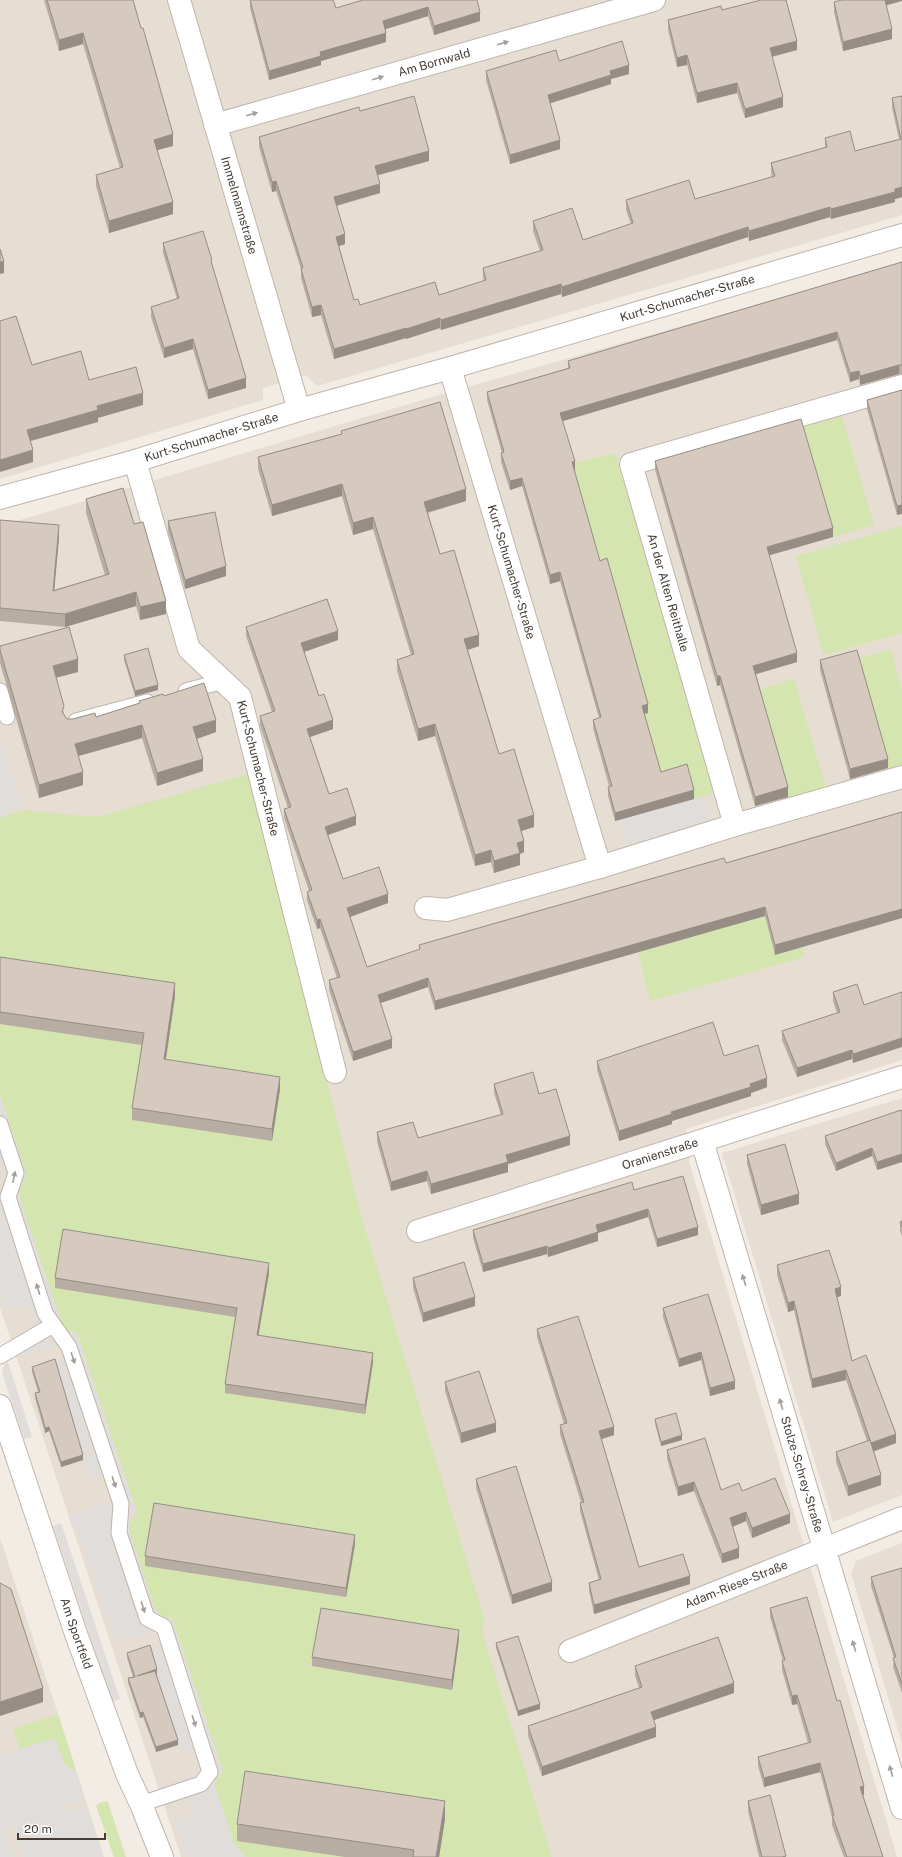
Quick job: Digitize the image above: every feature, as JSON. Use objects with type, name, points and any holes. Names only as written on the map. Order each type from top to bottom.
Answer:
[{"type":"street","name":"Immelmannstraße","points":[[179,0],[299,410]]},
{"type":"street","name":"Am Bornwald","points":[[215,125],[654,0]]},
{"type":"street","name":"Kurt-Schumacher-Straße","points":[[0,498],[135,461],[299,410],[450,368],[902,235]]},
{"type":"street","name":"Kurt-Schumacher-Straße","points":[[450,368],[600,867]]},
{"type":"street","name":"An der Alten Reithalle","points":[[735,825],[631,464],[902,386]]},
{"type":"street","name":"Kurt-Schumacher-Straße","points":[[135,461],[189,649],[240,697],[335,1072]]},
{"type":"street","points":[[426,908],[447,910],[600,867],[735,825],[902,777]]},
{"type":"street","name":"Oranienstraße","points":[[418,1231],[902,1077]]},
{"type":"street","name":"Stolze-Schrey-Straße","points":[[702,1141],[902,1808]]},
{"type":"street","name":"Am Sportfeld","points":[[0,1406],[76,1634],[127,1774],[141,1804],[162,1857]]},
{"type":"street","name":"Adam-Riese-Straße","points":[[570,1651],[902,1518]]},
{"type":"lane","points":[[71,722],[223,681]]},
{"type":"lane","points":[[0,691],[7,717]]},
{"type":"lane","points":[[0,1124],[16,1173],[8,1197],[45,1313],[69,1347],[121,1504],[119,1533],[147,1618],[164,1627],[210,1772],[201,1784],[141,1804]]},
{"type":"lane","points":[[0,1356],[53,1325]]},
{"type":"shaded area","points":[[0,0],[902,0],[902,215],[317,386],[306,375],[263,388],[263,400],[0,479]]},
{"type":"shaded area","points":[[902,263],[902,1060],[686,1129],[690,1165],[897,1857],[181,1857],[0,1307],[0,526],[426,399]]},
{"type":"shaded area","points":[[0,737],[22,807],[0,814]]},
{"type":"shaded area","points":[[703,796],[709,821],[626,845],[619,820]]},
{"type":"shaded area","points":[[0,1094],[26,1174],[18,1195],[64,1329],[77,1332],[137,1512],[129,1524],[129,1530],[155,1610],[163,1617],[172,1618],[223,1771],[215,1781],[215,1787],[235,1846],[244,1853],[245,1857],[187,1857],[175,1820],[193,1814],[195,1806],[192,1801],[185,1800],[165,1807],[158,1787],[194,1777],[200,1772],[202,1769],[198,1748],[181,1754],[167,1710],[151,1676],[157,1673],[150,1650],[162,1644],[157,1631],[116,1642],[77,1526],[72,1527],[69,1516],[117,1499],[105,1477],[90,1478],[83,1460],[55,1364],[67,1357],[59,1344],[16,1358],[11,1340],[31,1332],[34,1329],[35,1321],[29,1303],[6,1310],[0,1294],[0,1226],[2,1225],[0,1219],[0,1204],[2,1204],[9,1174],[7,1166],[0,1168]]},
{"type":"shaded area","points":[[902,1098],[902,1495],[833,1522],[722,1153]]},
{"type":"shaded area","points":[[8,1362],[32,1437],[24,1439],[2,1372],[5,1363]]},
{"type":"shaded area","points":[[61,1523],[120,1699],[112,1702],[53,1526]]},
{"type":"shaded area","points":[[0,1538],[58,1714],[104,1857],[0,1857]]},
{"type":"shaded area","points":[[902,1543],[902,1744],[851,1573],[856,1561]]},
{"type":"shaded area","points":[[55,1738],[65,1764],[73,1771],[76,1770],[85,1799],[63,1806],[63,1810],[69,1811],[86,1806],[103,1857],[24,1857],[13,1825],[4,1828],[13,1857],[0,1857],[0,1756]]},
{"type":"green space","points":[[841,413],[874,525],[833,537],[800,425]]},
{"type":"green space","points":[[615,453],[716,792],[694,799],[687,773],[661,780],[642,714],[648,712],[600,569],[546,479],[575,470],[573,463]]},
{"type":"green space","points":[[902,526],[902,633],[824,655],[796,556]]},
{"type":"green space","points":[[891,649],[902,690],[902,766],[889,770],[857,659]]},
{"type":"green space","points":[[794,679],[826,788],[789,799],[757,690]]},
{"type":"green space","points":[[248,774],[363,1222],[485,1621],[482,1632],[552,1857],[245,1857],[244,1853],[235,1846],[215,1787],[215,1782],[223,1771],[172,1618],[163,1617],[155,1610],[129,1530],[129,1524],[137,1512],[77,1332],[64,1329],[18,1194],[26,1174],[0,1094],[0,818],[23,810],[97,817]]},
{"type":"green space","points":[[732,893],[902,918],[802,947],[804,957],[650,1001],[638,952],[740,923]]},
{"type":"green space","points":[[58,1714],[76,1770],[73,1771],[64,1763],[55,1738],[20,1749],[13,1729]]},
{"type":"green space","points":[[106,1801],[108,1802],[126,1857],[114,1857],[96,1806],[99,1803]]},
{"type":"building","points":[[47,0],[133,0],[141,28],[143,28],[173,134],[154,140],[173,202],[109,221],[96,175],[123,167],[83,33],[59,40]]},
{"type":"building","points":[[250,0],[333,0],[336,8],[363,0],[477,0],[480,12],[434,26],[428,7],[383,21],[386,33],[320,52],[321,56],[269,71]]},
{"type":"building","points":[[761,0],[786,0],[797,41],[770,48],[783,97],[745,109],[737,83],[697,93],[687,55],[677,58],[668,20],[721,6],[722,10]]},
{"type":"building","points":[[842,0],[885,0],[892,29],[843,42],[834,2]]},
{"type":"building","points":[[622,41],[629,65],[610,71],[611,75],[548,95],[560,140],[510,155],[486,71],[556,50],[559,61]]},
{"type":"building","points":[[414,96],[429,151],[375,166],[380,184],[334,197],[345,234],[336,237],[354,300],[358,299],[360,305],[435,282],[439,295],[486,280],[483,268],[543,250],[533,221],[572,208],[583,240],[633,223],[626,200],[689,180],[695,199],[775,176],[771,163],[827,147],[825,138],[850,131],[855,151],[901,139],[892,98],[902,96],[902,187],[895,189],[895,192],[831,209],[830,207],[749,231],[748,227],[562,287],[561,284],[441,320],[440,318],[334,349],[321,305],[312,307],[301,269],[303,268],[276,181],[272,182],[259,137],[359,107],[360,111]]},
{"type":"building","points":[[203,231],[246,378],[208,390],[193,339],[164,348],[151,307],[179,298],[163,243]]},
{"type":"building","points":[[0,249],[4,261],[0,262]]},
{"type":"building","points":[[902,262],[902,365],[860,376],[859,371],[850,373],[837,332],[560,413],[575,461],[572,462],[600,561],[607,558],[648,704],[642,706],[661,772],[687,764],[694,790],[615,813],[608,787],[612,786],[593,720],[601,717],[560,572],[550,575],[522,478],[510,481],[501,453],[504,452],[487,392],[570,368],[568,361]]},
{"type":"building","points":[[16,316],[32,365],[81,351],[89,380],[136,367],[143,393],[97,406],[98,410],[27,430],[33,450],[0,460],[0,321]]},
{"type":"building","points":[[902,390],[902,505],[897,506],[867,400]]},
{"type":"building","points":[[440,402],[466,489],[424,502],[440,554],[454,550],[479,635],[464,639],[499,754],[514,749],[534,815],[518,820],[524,841],[517,843],[520,853],[494,861],[491,850],[475,855],[435,724],[418,729],[397,660],[414,654],[373,517],[353,523],[342,484],[272,505],[258,457],[342,434],[341,431]]},
{"type":"building","points":[[801,419],[833,528],[767,547],[797,653],[753,666],[788,787],[755,797],[720,676],[717,676],[655,461]]},
{"type":"building","points":[[123,488],[134,524],[143,522],[166,601],[140,607],[136,592],[65,614],[0,608],[0,520],[59,525],[53,591],[109,574],[86,499]]},
{"type":"building","points":[[215,512],[226,566],[185,580],[168,521]]},
{"type":"building","points":[[327,599],[338,631],[301,643],[319,696],[324,694],[333,720],[307,729],[329,794],[347,788],[356,816],[325,827],[343,879],[379,867],[388,894],[347,908],[367,967],[420,949],[419,945],[724,858],[726,863],[902,812],[902,909],[775,945],[765,907],[435,1001],[428,978],[378,995],[392,1039],[353,1052],[329,980],[340,977],[320,919],[317,920],[307,892],[312,890],[284,809],[291,807],[260,716],[275,711],[246,627]]},
{"type":"building","points":[[69,627],[78,659],[53,666],[64,706],[62,712],[67,719],[73,719],[95,713],[96,717],[140,703],[139,701],[163,694],[164,696],[204,683],[216,720],[193,727],[203,759],[157,773],[142,725],[75,744],[83,772],[39,785],[0,646]]},
{"type":"building","points":[[148,648],[158,685],[135,691],[124,655]]},
{"type":"building","points":[[857,650],[888,759],[850,769],[820,660]]},
{"type":"building","points":[[0,957],[175,983],[164,1059],[280,1077],[272,1129],[132,1108],[144,1033],[0,1012]]},
{"type":"building","points":[[857,984],[864,1005],[902,992],[902,1038],[853,1054],[852,1050],[797,1068],[782,1031],[840,1012],[833,992]]},
{"type":"building","points":[[713,1022],[724,1056],[758,1045],[767,1078],[750,1084],[751,1087],[671,1112],[672,1114],[619,1131],[597,1061]]},
{"type":"building","points":[[533,1072],[539,1094],[556,1089],[570,1136],[506,1155],[508,1162],[431,1184],[427,1171],[391,1182],[377,1132],[413,1122],[418,1138],[503,1114],[494,1084]]},
{"type":"building","points":[[901,1110],[902,1154],[877,1162],[872,1148],[836,1163],[825,1136]]},
{"type":"building","points":[[785,1144],[799,1194],[761,1205],[747,1155]]},
{"type":"building","points":[[683,1176],[698,1227],[657,1239],[648,1209],[596,1225],[598,1232],[548,1248],[547,1246],[483,1264],[473,1230],[632,1182],[634,1190]]},
{"type":"building","points":[[63,1229],[269,1263],[257,1335],[373,1353],[365,1405],[225,1384],[237,1308],[55,1278]]},
{"type":"building","points":[[829,1250],[841,1287],[835,1289],[852,1361],[866,1355],[896,1434],[871,1443],[846,1370],[812,1379],[794,1301],[788,1303],[777,1265]]},
{"type":"building","points":[[464,1262],[475,1297],[423,1313],[413,1278]]},
{"type":"building","points":[[708,1294],[735,1381],[710,1388],[701,1352],[679,1359],[663,1308]]},
{"type":"building","points":[[578,1316],[614,1427],[599,1431],[639,1567],[683,1554],[690,1576],[594,1605],[589,1583],[601,1579],[580,1503],[584,1502],[560,1425],[567,1423],[537,1329]]},
{"type":"building","points":[[55,1359],[83,1455],[61,1462],[49,1427],[45,1428],[35,1393],[40,1392],[32,1367]]},
{"type":"building","points":[[479,1371],[496,1423],[461,1433],[445,1382]]},
{"type":"building","points":[[676,1413],[682,1435],[661,1442],[655,1419]]},
{"type":"building","points":[[705,1438],[721,1490],[739,1483],[742,1491],[775,1478],[790,1514],[752,1528],[746,1512],[730,1518],[739,1548],[722,1554],[694,1482],[678,1487],[667,1450]]},
{"type":"building","points":[[870,1440],[881,1475],[848,1486],[836,1452]]},
{"type":"building","points":[[516,1466],[552,1582],[512,1595],[476,1479]]},
{"type":"building","points":[[154,1503],[355,1535],[346,1588],[145,1556]]},
{"type":"building","points":[[902,1568],[902,1684],[893,1658],[896,1657],[871,1577]]},
{"type":"building","points":[[0,1583],[11,1589],[43,1688],[0,1702]]},
{"type":"building","points":[[807,1597],[837,1701],[840,1700],[864,1786],[860,1787],[883,1857],[847,1857],[832,1815],[834,1815],[820,1763],[764,1778],[758,1757],[811,1742],[797,1695],[792,1696],[782,1661],[785,1660],[770,1608]]},
{"type":"building","points":[[321,1608],[459,1630],[452,1680],[312,1657]]},
{"type":"building","points":[[518,1636],[540,1704],[518,1711],[496,1643]]},
{"type":"building","points":[[718,1637],[734,1683],[651,1712],[656,1727],[542,1767],[528,1726],[642,1687],[635,1666]]},
{"type":"building","points":[[150,1645],[157,1669],[137,1676],[155,1671],[178,1740],[156,1747],[143,1712],[140,1713],[128,1678],[135,1677],[127,1653]]},
{"type":"building","points":[[245,1771],[445,1801],[436,1857],[413,1857],[414,1850],[237,1824]]},
{"type":"building","points":[[770,1795],[786,1856],[782,1857],[762,1857],[748,1801]]}]
